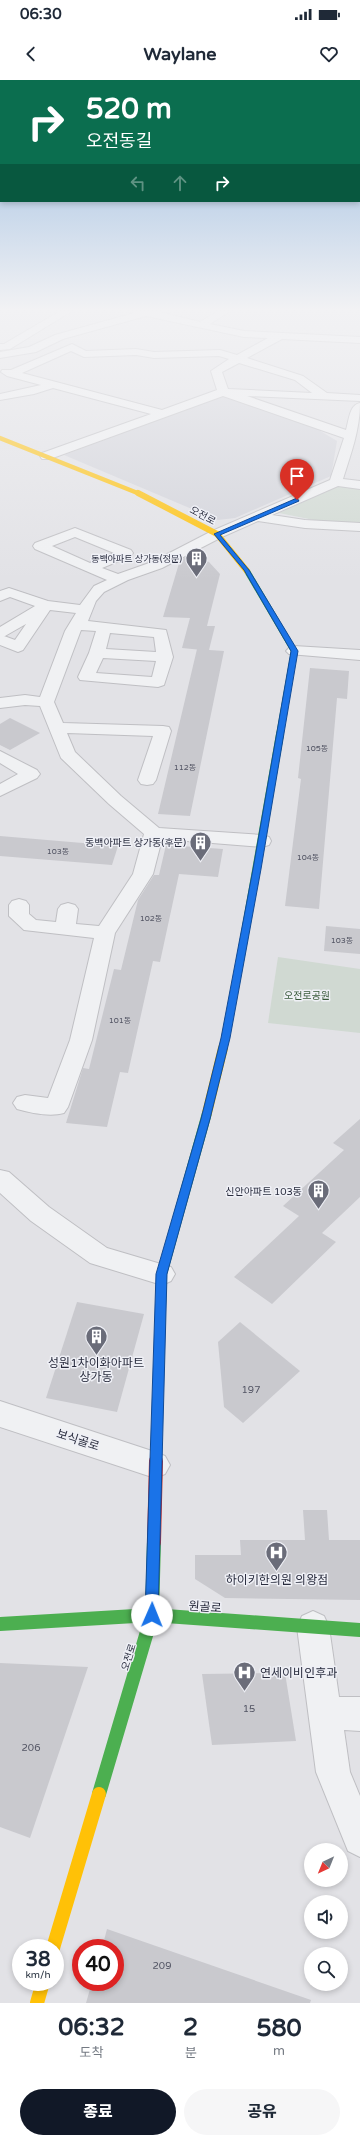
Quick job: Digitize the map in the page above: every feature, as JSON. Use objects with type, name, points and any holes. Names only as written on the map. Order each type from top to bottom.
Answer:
[{"type":"street","points":[[112,401],[163,414]]},
{"type":"street","points":[[46,456],[199,401]]},
{"type":"street","points":[[248,401],[351,436]]},
{"type":"street","points":[[336,482],[351,436],[357,409],[360,406]]},
{"type":"street","name":"오전로","points":[[0,438],[130,488],[216,534],[246,570],[294,651],[262,841],[226,1038],[206,1119],[162,1274],[155,1465],[152,1615],[56,1939]]},
{"type":"street","points":[[262,841],[154,833],[115,800],[67,754],[46,702],[73,631],[89,600],[99,589],[157,565],[216,534],[259,517],[336,482],[360,485]]},
{"type":"street","points":[[259,517],[306,524],[360,527]]},
{"type":"street","points":[[90,568],[126,553],[75,532],[40,546],[66,557],[90,568],[118,580]]},
{"type":"street","points":[[66,557],[100,542]]},
{"type":"street","points":[[3,592],[81,617],[104,628],[161,633],[165,657],[158,682],[86,677],[97,653],[104,628]]},
{"type":"street","points":[[0,633],[46,605]]},
{"type":"street","points":[[0,640],[18,647],[46,605]]},
{"type":"street","points":[[294,651],[360,655]]},
{"type":"street","points":[[97,653],[165,657]]},
{"type":"street","points":[[0,703],[25,700],[46,702]]},
{"type":"street","points":[[56,728],[163,731],[147,780]]},
{"type":"street","points":[[0,791],[31,774],[1,758]]},
{"type":"street","points":[[25,1103],[56,1107],[81,1040],[105,933],[142,874],[154,833]]},
{"type":"street","points":[[19,905],[19,916],[31,926],[105,933]]},
{"type":"street","points":[[64,929],[68,909]]},
{"type":"street","points":[[0,1179],[40,1214],[99,1256],[162,1274]]},
{"type":"street","name":"보식골로","points":[[0,1414],[155,1465]]},
{"type":"street","name":"원골로","points":[[0,1624],[152,1615],[360,1630]]},
{"type":"street","points":[[313,1627],[333,1772],[360,1839]]},
{"type":"street","points":[[326,1713],[360,1714]]},
{"type":"street","points":[[37,2003],[40,1991]]},
{"type":"shaded area","points":[[208,401],[235,401],[317,429],[337,441],[331,476],[235,518],[218,520],[64,455]]},
{"type":"green space","points":[[341,485],[360,487],[360,523],[314,520],[279,513]]},
{"type":"green space","name":"오전로공원","points":[[278,957],[360,969],[360,1033],[268,1023]]},
{"type":"building","points":[[190,555],[209,562],[220,574],[207,626],[215,626],[209,650],[224,651],[190,816],[158,814],[197,649],[182,648],[190,618],[163,617],[180,560]]},
{"type":"building","points":[[310,668],[349,671],[347,699],[337,698],[319,909],[285,906],[301,779],[298,778]]},
{"type":"building","points":[[10,718],[40,733],[10,750],[0,745],[0,724]]},
{"type":"building","points":[[0,836],[118,846],[112,865],[0,856]]},
{"type":"building","points":[[166,845],[223,849],[218,877],[179,874],[160,962],[153,961],[128,1073],[120,1072],[107,1127],[66,1123],[83,1068],[89,1069],[114,969],[121,970],[138,900],[154,875],[159,875]]},
{"type":"building","points":[[326,926],[360,929],[360,954],[324,951]]},
{"type":"building","name":"신안아파트 103동","points":[[360,1119],[360,1197],[322,1233],[336,1242],[272,1304],[234,1277],[299,1216],[283,1206],[344,1150],[333,1143]]},
{"type":"building","name":"성원1차이화아파트 상가동","points":[[77,1302],[144,1314],[117,1412],[46,1398]]},
{"type":"building","points":[[240,1322],[300,1371],[243,1423],[224,1407],[218,1342]]},
{"type":"building","points":[[303,1510],[327,1510],[329,1540],[360,1540],[360,1600],[225,1598],[195,1579],[195,1555],[241,1555],[240,1540],[305,1540]]},
{"type":"building","points":[[0,1663],[88,1667],[30,1838],[0,1827]]},
{"type":"building","points":[[285,1673],[296,1741],[212,1745],[202,1674]]},
{"type":"building","points":[[107,1929],[311,2000],[310,2003],[86,2003],[89,1991],[124,1991],[124,1939],[104,1939]]},
{"type":"traffic: fast","points":[[240,961],[294,651],[247,571]]},
{"type":"traffic: fast","points":[[159,1370],[162,1274],[207,1113]]},
{"type":"traffic: fast","points":[[99,1794],[152,1615],[154,1542]]},
{"type":"traffic: fast","points":[[0,1624],[152,1615],[360,1630]]},
{"type":"traffic: slow","points":[[0,438],[130,489],[217,534],[247,571]]},
{"type":"traffic: slow","points":[[207,1113],[226,1038],[240,961]]},
{"type":"traffic: slow","points":[[56,1939],[99,1794]]},
{"type":"traffic: slow","points":[[37,2003],[40,1991]]},
{"type":"traffic: jam","points":[[154,1542],[159,1370]]},
{"type":"place","name":"동백아파트 상가동(정문)","points":[[197,578]]},
{"type":"place","name":"동백아파트 상가동(후문)","points":[[201,862]]},
{"type":"place","name":"신안아파트 103동","points":[[318,1210]]},
{"type":"place","name":"성원1차이화아파트 상가동","points":[[96,1356]]},
{"type":"place","name":"하이키한의원 의왕점","points":[[277,1572]]},
{"type":"place","name":"연세이비인후과","points":[[244,1692]]},
{"type":"route","points":[[152,1615],[155,1465],[162,1274],[206,1119],[226,1038],[257,869],[294,651],[246,570],[216,534],[297,500]]}]
